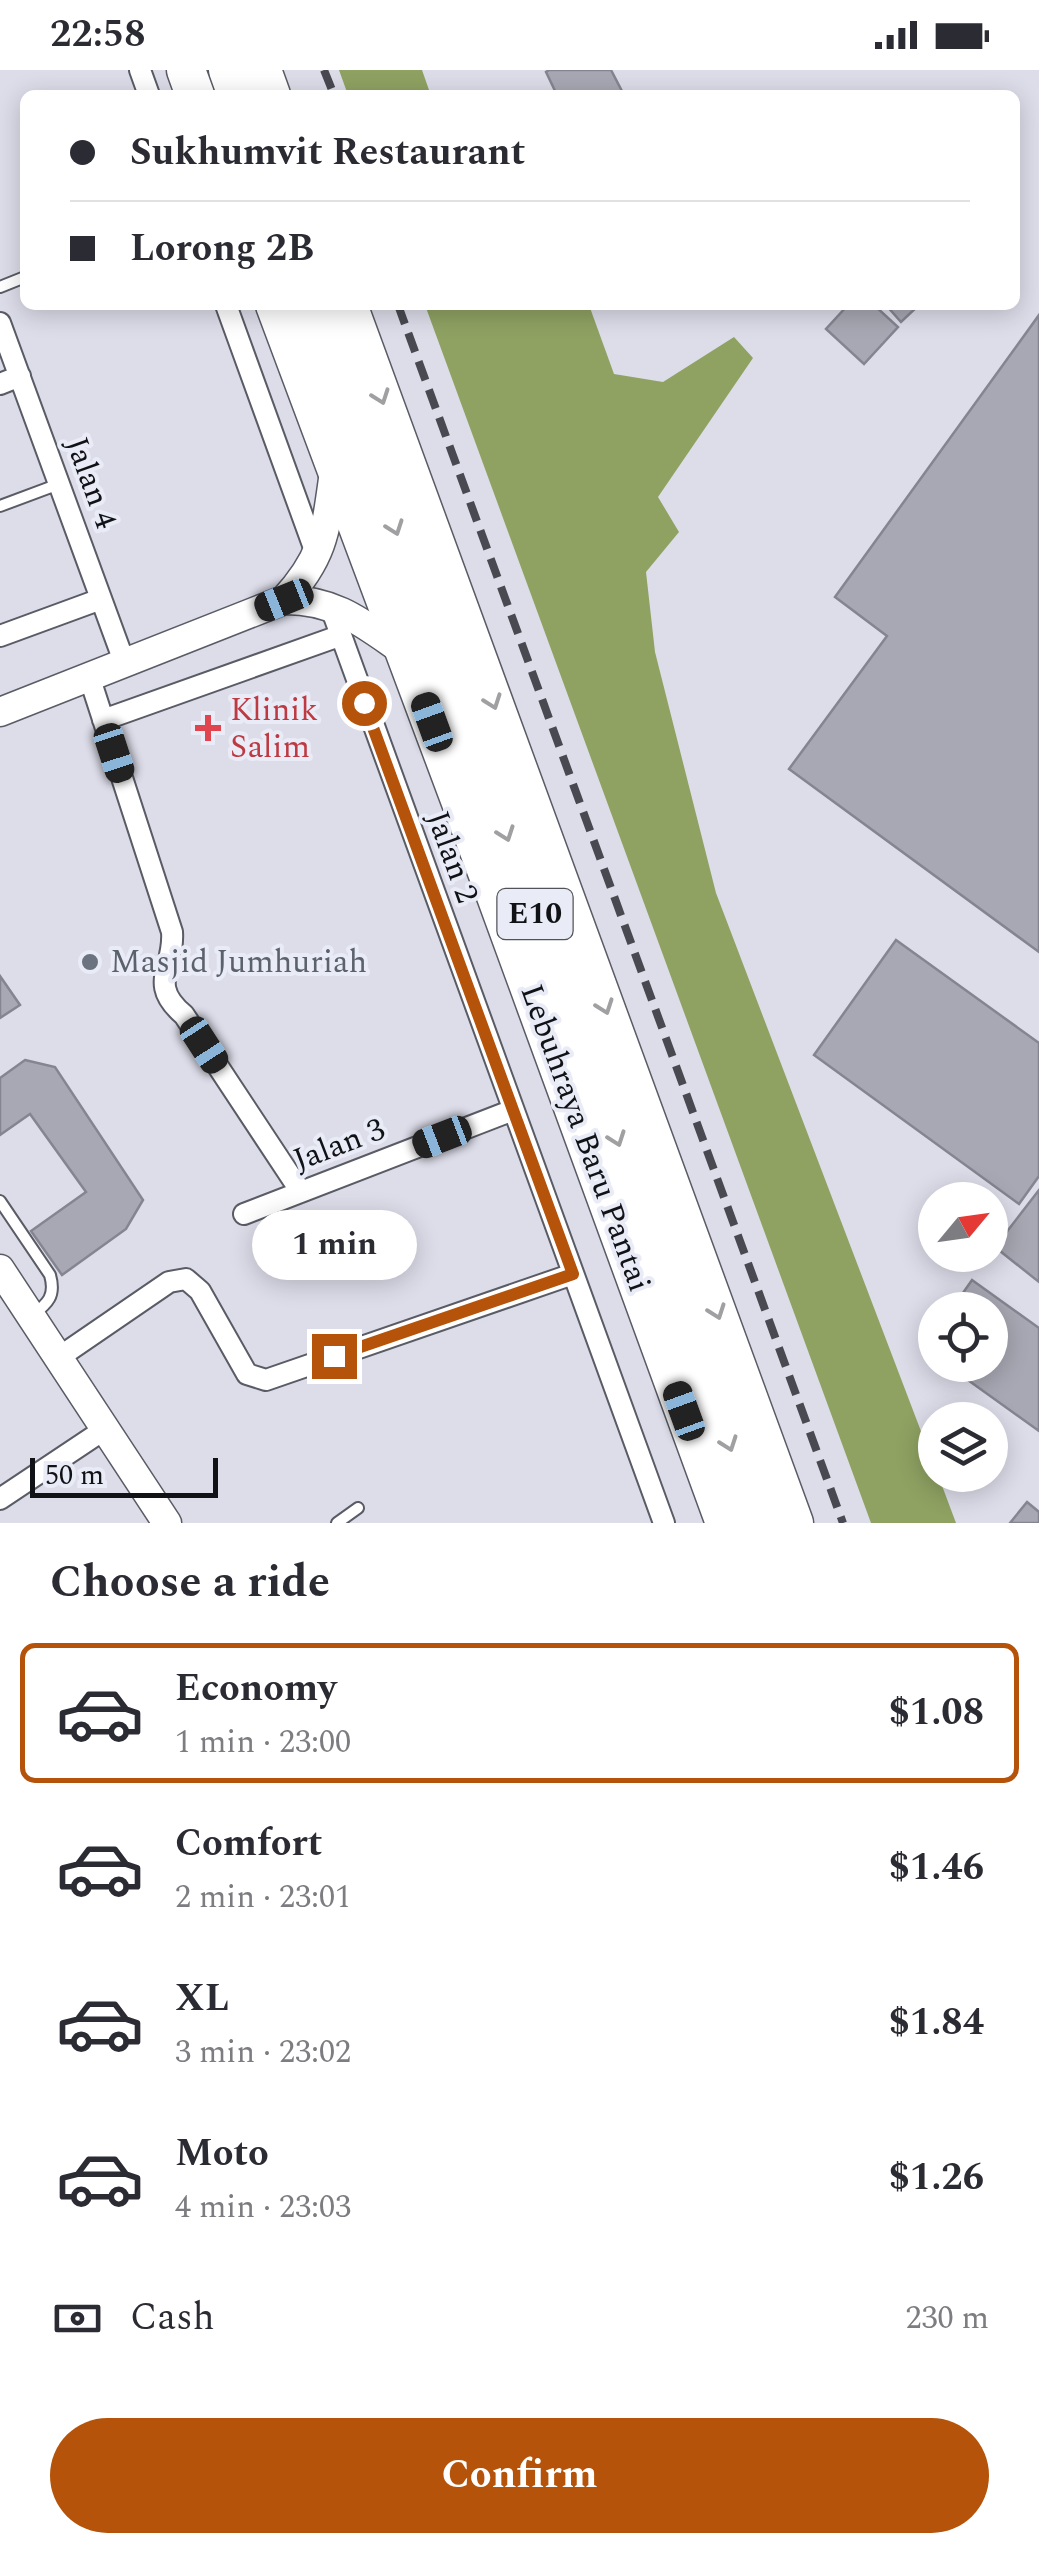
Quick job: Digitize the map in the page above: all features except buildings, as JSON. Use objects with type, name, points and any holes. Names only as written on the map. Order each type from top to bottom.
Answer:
[{"type":"highway","name":"Lebuhraya Baru Pantai","points":[[277,310],[725,1523]]},
{"type":"highway","name":"Lebuhraya Baru Pantai","points":[[316,310],[758,1523]]},
{"type":"highway","points":[[350,310],[794,1523]]},
{"type":"street","points":[[228,310],[317,556]]},
{"type":"street","name":"Jalan 4","points":[[0,322],[10,380],[59,484],[126,664]]},
{"type":"street","points":[[284,600],[317,556],[336,463]]},
{"type":"street","points":[[0,636],[102,598]]},
{"type":"street","points":[[0,712],[284,600],[309,599],[330,605],[406,653]]},
{"type":"street","name":"Jalan 2","points":[[330,605],[664,1523]]},
{"type":"street","points":[[103,720],[339,636]]},
{"type":"street","points":[[90,679],[172,932],[173,944],[163,980],[168,997],[184,1015],[300,1192]]},
{"type":"street","name":"Jalan 3","points":[[244,1214],[513,1110]]},
{"type":"street","points":[[0,1269],[168,1523]]},
{"type":"street","points":[[58,1358],[170,1282],[186,1279],[200,1292],[247,1374],[266,1380],[573,1274]]},
{"type":"street","points":[[0,1499],[105,1429]]},
{"type":"lane","points":[[0,506],[59,484]]},
{"type":"lane","points":[[0,1201],[50,1275],[54,1289],[48,1303],[32,1317]]},
{"type":"lane","points":[[337,1523],[358,1508]]},
{"type":"green space","points":[[339,70],[422,70],[429,90],[346,90]]},
{"type":"green space","points":[[427,310],[591,310],[614,374],[663,382],[734,337],[753,358],[658,497],[679,532],[646,572],[655,652],[716,893],[918,1423],[918,1492],[944,1492],[956,1523],[871,1523]]},
{"type":"railway","points":[[324,70],[332,90]]},
{"type":"railway","points":[[400,310],[843,1523]]},
{"type":"place","name":"Klinik Salim","points":[[208,728]]},
{"type":"place","name":"Masjid Jumhuriah","points":[[90,962]]},
{"type":"route","points":[[334,1356],[573,1274],[364,703]]}]
